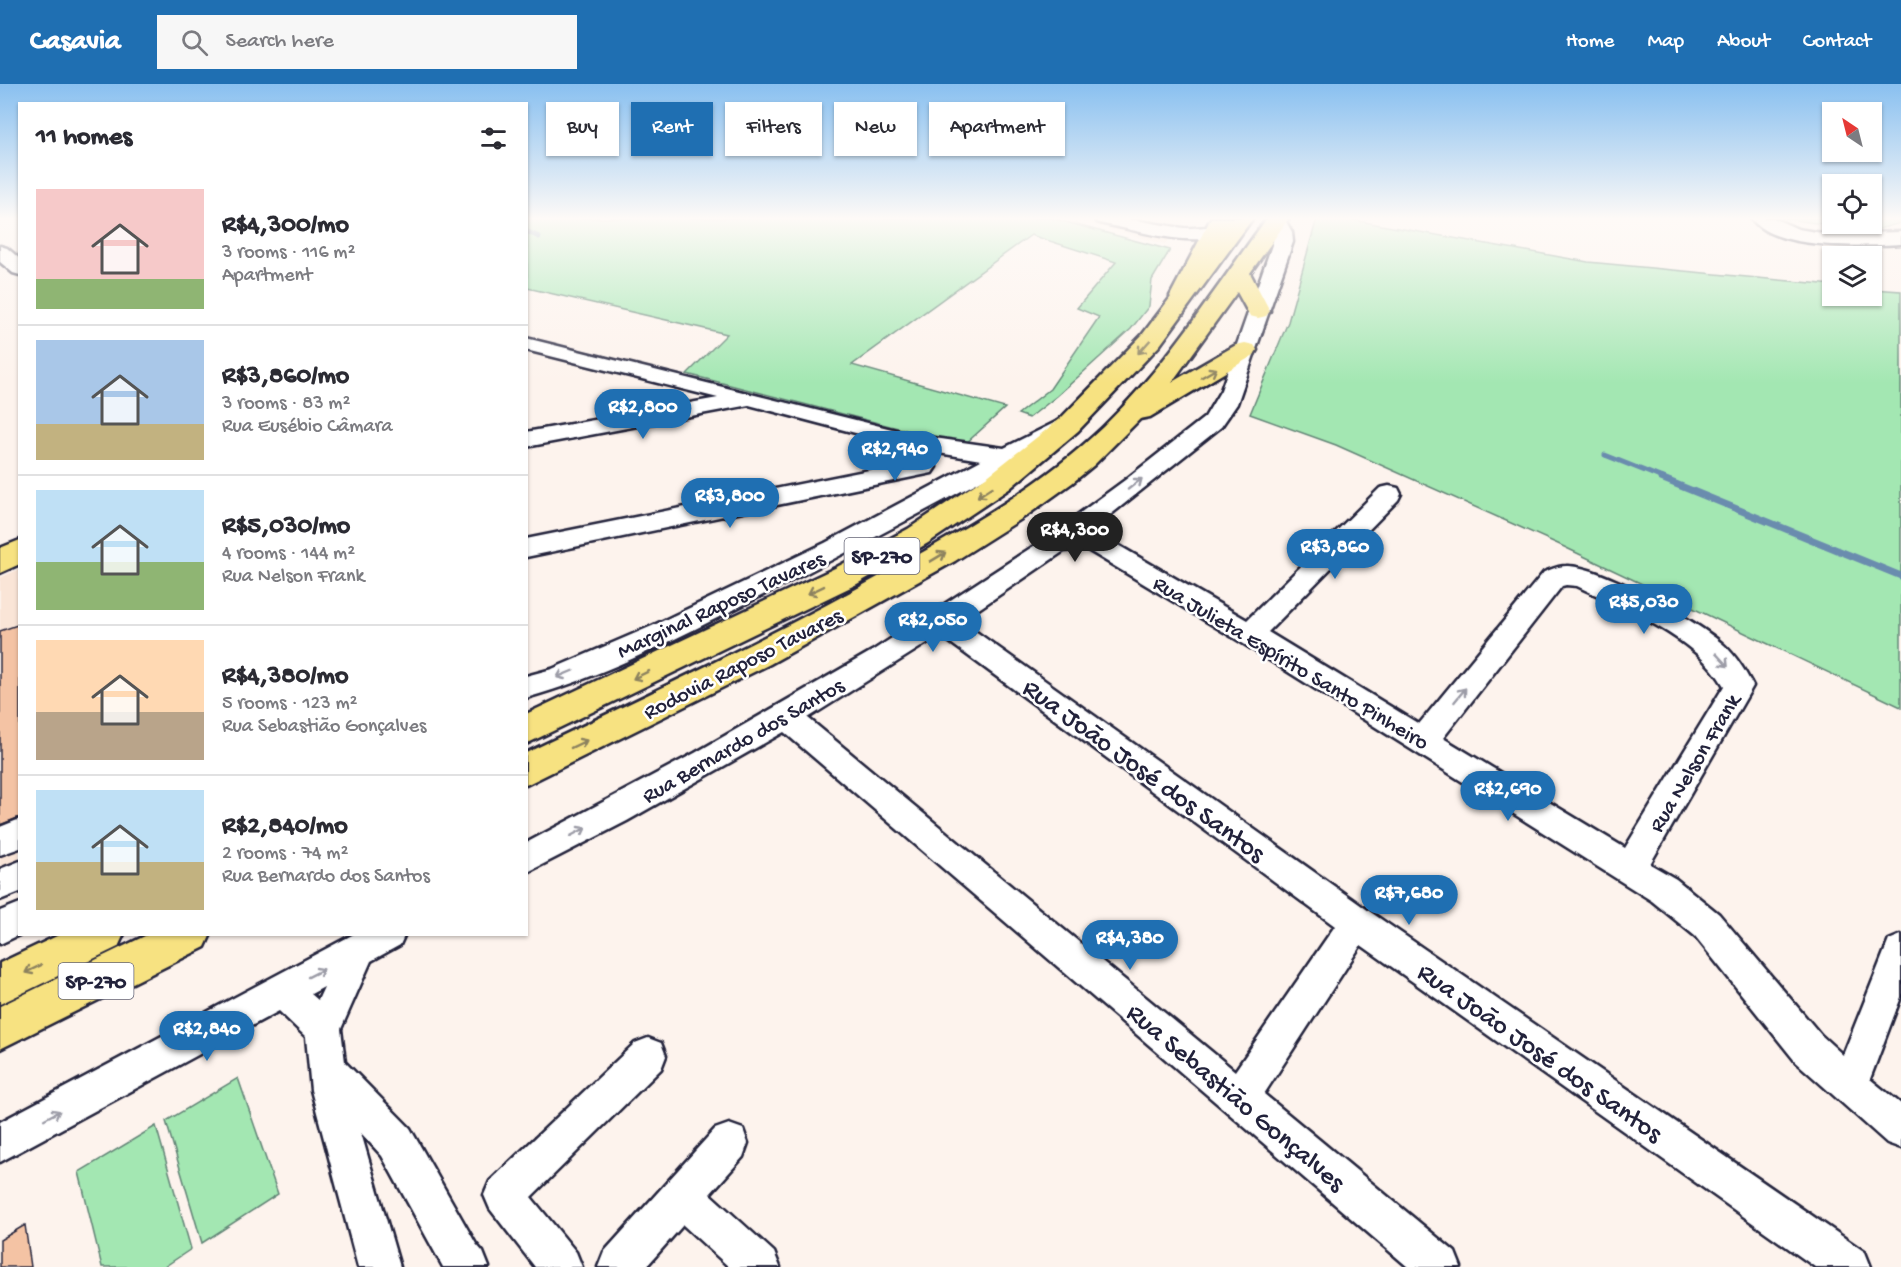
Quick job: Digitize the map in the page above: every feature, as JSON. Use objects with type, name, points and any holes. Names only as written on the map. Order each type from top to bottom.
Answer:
[{"type":"main road","points":[[1180,301],[1193,273]]},
{"type":"main road","name":"Rodovia Raposo Tavares","points":[[528,729],[846,576],[918,536],[999,482],[1069,424],[1151,340],[1201,273]]},
{"type":"main road","name":"Rodovia Raposo Tavares","points":[[528,769],[826,622],[1020,508],[1084,458],[1121,422],[1175,361],[1239,273]]},
{"type":"main road","points":[[1239,273],[1258,311]]},
{"type":"main road","points":[[1121,422],[1245,350]]},
{"type":"main road","points":[[0,562],[18,551]]},
{"type":"main road","name":"SP-270","points":[[0,984],[100,936]]},
{"type":"main road","name":"SP-270","points":[[0,1028],[187,936]]},
{"type":"street","name":"Rua Bernardo dos Santos","points":[[528,858],[786,716],[942,622],[1059,542],[1089,531],[1213,422],[1226,404],[1272,273]]},
{"type":"street","points":[[531,347],[752,399],[920,443],[1005,456]]},
{"type":"street","points":[[528,441],[752,399]]},
{"type":"street","name":"Marginal Raposo Tavares","points":[[528,686],[559,678],[662,633],[834,549],[901,511],[1069,424]]},
{"type":"street","points":[[901,511],[916,489],[924,467],[920,443]]},
{"type":"street","points":[[528,548],[924,467]]},
{"type":"street","points":[[1249,634],[1389,494]]},
{"type":"street","name":"Rua Julieta Espírito Santo Pinheiro","points":[[1089,531],[1249,634],[1684,904],[1707,925],[1808,1048],[1901,1129]]},
{"type":"street","name":"Rua Nelson Frank","points":[[1423,741],[1553,579],[1565,575],[1582,577],[1699,639],[1719,655],[1734,673],[1739,687],[1630,869]]},
{"type":"street","name":"Rua João José dos Santos","points":[[942,622],[1357,922],[1850,1267]]},
{"type":"street","name":"Rua Sebastião Gonçalves","points":[[786,716],[1440,1267]]},
{"type":"street","points":[[0,841],[18,834]]},
{"type":"street","points":[[0,885],[18,877]]},
{"type":"street","points":[[0,890],[18,886]]},
{"type":"street","points":[[0,928],[18,919]]},
{"type":"street","points":[[1239,1098],[1357,922]]},
{"type":"street","points":[[0,1143],[373,942]]},
{"type":"street","points":[[373,942],[323,1029],[330,1090],[379,1267]]},
{"type":"street","points":[[1849,1086],[1901,951]]},
{"type":"street","points":[[282,990],[323,1029]]},
{"type":"street","points":[[561,1267],[504,1195],[648,1056]]},
{"type":"street","points":[[327,1070],[396,1142],[461,1259],[468,1267]]},
{"type":"street","points":[[619,1267],[729,1143]]},
{"type":"street","points":[[682,1196],[759,1267]]},
{"type":"shaded area","points":[[18,569],[18,892],[0,902],[0,578]]},
{"type":"green space","points":[[528,273],[978,273],[852,365],[1005,408],[964,445],[687,374],[727,334],[528,288]]},
{"type":"green space","points":[[1106,273],[1156,273],[1152,280],[1149,306],[1131,329],[1057,396],[1029,418],[1018,414],[1050,389],[1099,317],[1077,308]]},
{"type":"green space","points":[[1302,273],[1707,273],[1822,284],[1822,306],[1882,306],[1882,290],[1901,291],[1901,707],[1558,544],[1336,445],[1250,414],[1288,322]]},
{"type":"green space","points":[[238,1078],[278,1194],[202,1243],[166,1121]]},
{"type":"green space","points":[[156,1126],[191,1249],[164,1267],[102,1267],[79,1172]]},
{"type":"building","points":[[18,625],[18,818],[0,825],[0,631]]},
{"type":"building","points":[[25,1225],[31,1267],[0,1267],[0,1240]]},
{"type":"waterway","points":[[1605,455],[1665,479]]},
{"type":"waterway","points":[[1661,478],[1901,576]]}]
